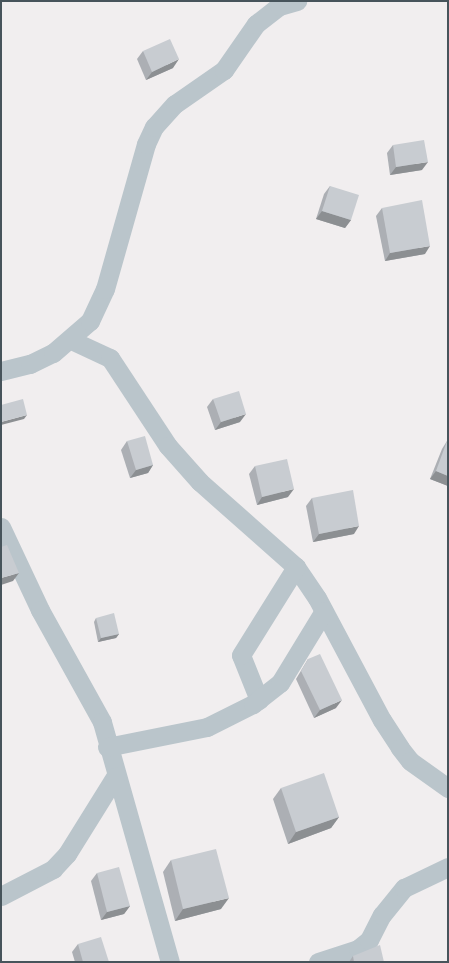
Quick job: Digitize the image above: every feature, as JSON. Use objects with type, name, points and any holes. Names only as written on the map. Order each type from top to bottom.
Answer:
[{"type":"street","points":[[256,24],[258,1]]},
{"type":"street","points":[[1,371],[30,364],[71,340],[90,321],[105,289],[146,144],[154,127],[175,104],[224,70],[256,24],[279,6],[297,1]]},
{"type":"street","points":[[71,340],[110,358],[168,446],[200,482],[296,567],[324,611],[382,720],[400,748],[410,761],[448,788]]},
{"type":"street","points":[[1,527],[40,610],[98,714],[170,962]]},
{"type":"street","points":[[259,700],[240,655],[296,567]]},
{"type":"street","points":[[107,747],[207,727],[259,700],[280,683],[324,611]]},
{"type":"street","points":[[1,896],[53,869],[67,854],[115,777]]},
{"type":"street","points":[[318,962],[358,949],[369,940],[382,915],[404,888],[448,867]]},
{"type":"building","points":[[170,39],[179,59],[152,72],[143,51]]},
{"type":"building","points":[[424,140],[428,162],[396,167],[393,145]]},
{"type":"building","points":[[330,186],[359,195],[351,220],[322,211]]},
{"type":"building","points":[[422,200],[430,246],[390,253],[382,208]]},
{"type":"building","points":[[239,391],[246,414],[221,422],[213,399]]},
{"type":"building","points":[[23,399],[27,415],[1,422],[1,405]]},
{"type":"building","points":[[145,436],[153,465],[136,470],[127,441]]},
{"type":"building","points":[[448,441],[448,476],[436,471]]},
{"type":"building","points":[[287,459],[294,489],[262,497],[255,466]]},
{"type":"building","points":[[353,490],[359,526],[319,534],[312,498]]},
{"type":"building","points":[[7,545],[19,573],[1,578],[1,547]]},
{"type":"building","points":[[114,613],[119,634],[101,638],[96,618]]},
{"type":"building","points":[[320,654],[342,700],[320,710],[301,671],[308,659]]},
{"type":"building","points":[[324,773],[339,817],[296,832],[281,788]]},
{"type":"building","points":[[216,849],[229,898],[183,909],[171,860]]},
{"type":"building","points":[[119,867],[130,906],[107,912],[97,873]]},
{"type":"building","points":[[101,937],[109,962],[83,962],[78,944]]},
{"type":"building","points":[[380,945],[384,962],[354,962],[353,956]]}]
